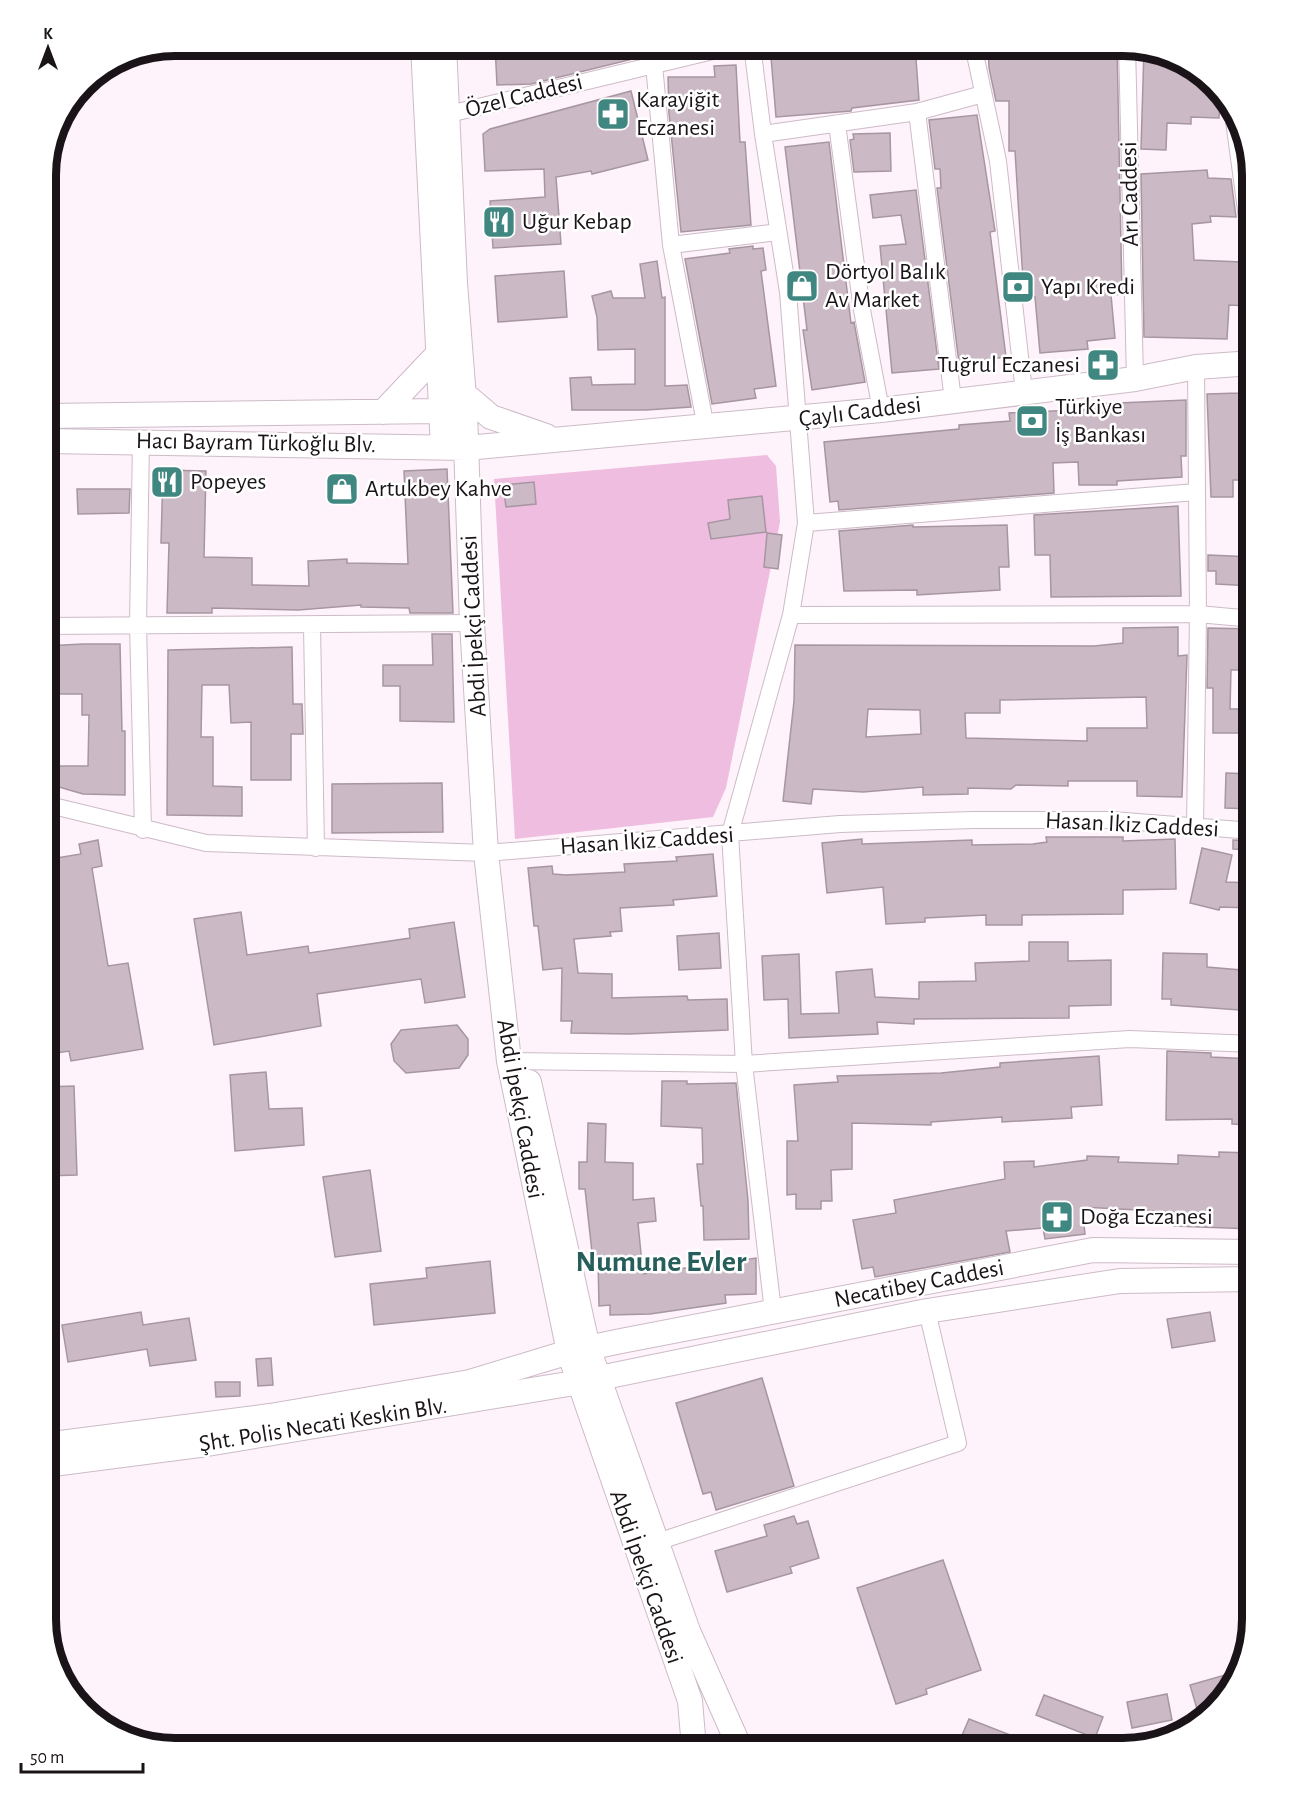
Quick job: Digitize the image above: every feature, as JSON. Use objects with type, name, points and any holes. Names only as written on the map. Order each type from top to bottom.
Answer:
[{"type":"street","points":[[425,56],[438,116],[464,394],[455,448]]},
{"type":"street","points":[[443,56],[438,116],[438,354],[441,411],[455,448]]},
{"type":"street","name":"Özel Caddesi","points":[[438,116],[692,56]]},
{"type":"street","points":[[753,56],[788,292],[806,523],[791,615],[729,834],[744,1064],[773,1311]]},
{"type":"street","points":[[975,56],[998,161],[1024,392]]},
{"type":"street","name":"Arı Caddesi","points":[[1127,56],[1135,379]]},
{"type":"street","points":[[654,65],[671,245],[706,428]]},
{"type":"street","points":[[763,134],[916,111],[982,94]]},
{"type":"street","points":[[916,111],[953,400]]},
{"type":"street","points":[[837,124],[862,310],[881,410]]},
{"type":"street","points":[[671,245],[778,232]]},
{"type":"street","name":"Hacı Bayram Türkoğlu Blv.","points":[[383,412],[438,354]]},
{"type":"street","name":"Çaylı Caddesi","points":[[455,448],[798,419],[1135,379],[1196,367],[1242,364]]},
{"type":"street","points":[[1195,827],[1198,614],[1196,367]]},
{"type":"street","points":[[464,394],[491,417],[514,427],[560,440]]},
{"type":"street","name":"Hacı Bayram Türkoğlu Blv.","points":[[56,416],[441,411]]},
{"type":"street","name":"Hacı Bayram Türkoğlu Blv.","points":[[56,441],[455,448]]},
{"type":"street","points":[[141,441],[138,624],[143,830]]},
{"type":"street","name":"Abdi İpekçi Caddesi","points":[[455,448],[472,623],[486,853],[517,1061],[578,1350],[657,1542],[688,1631],[735,1738]]},
{"type":"street","points":[[806,523],[1196,492]]},
{"type":"street","points":[[791,615],[1198,614],[1242,618]]},
{"type":"street","points":[[56,626],[138,624],[312,626],[472,623]]},
{"type":"street","points":[[312,626],[316,848]]},
{"type":"street","name":"Hasan İkiz Caddesi","points":[[56,807],[143,830],[206,843],[486,853],[840,824],[975,820],[1112,820],[1242,830]]},
{"type":"street","points":[[517,1061],[744,1064],[1130,1039],[1242,1044]]},
{"type":"street","name":"Necatibey Caddesi","points":[[578,1350],[1093,1250],[1242,1252]]},
{"type":"street","name":"Necatibey Caddesi","points":[[590,1380],[927,1311],[1120,1281],[1242,1278]]},
{"type":"street","points":[[657,1542],[958,1443],[927,1311]]},
{"type":"street","name":"Şht. Polis Necati Keskin Blv.","points":[[56,1445],[270,1416],[458,1384],[578,1350]]},
{"type":"street","name":"Abdi İpekçi Caddesi","points":[[590,1380],[690,1701],[693,1738]]},
{"type":"street","name":"Şht. Polis Necati Keskin Blv.","points":[[56,1464],[207,1444],[590,1380]]},
{"type":"shaded area","points":[[767,455],[776,466],[780,522],[726,788],[713,817],[515,839],[494,479]]},
{"type":"building","points":[[496,56],[637,56],[637,58],[531,84],[497,85]]},
{"type":"building","points":[[916,56],[919,100],[852,108],[851,111],[776,117],[771,57]]},
{"type":"building","points":[[988,56],[1117,56],[1122,294],[1111,295],[1115,338],[1087,341],[1088,349],[1040,353],[1035,297],[1024,297],[1015,151],[1009,151],[1009,101],[996,101]]},
{"type":"building","points":[[1144,58],[1183,71],[1208,90],[1220,104],[1219,118],[1191,117],[1191,124],[1167,123],[1166,150],[1141,149]]},
{"type":"building","points":[[736,65],[740,142],[745,142],[751,225],[681,232],[669,113],[668,77],[715,77],[714,66]]},
{"type":"building","points":[[631,91],[648,160],[592,174],[591,171],[556,177],[561,244],[493,248],[490,201],[545,197],[544,169],[485,171],[483,134],[490,129]]},
{"type":"building","points":[[977,115],[995,231],[990,232],[1006,357],[959,363],[937,188],[941,188],[940,169],[935,169],[929,120]]},
{"type":"building","points":[[890,133],[891,171],[854,172],[850,140],[854,139],[853,134]]},
{"type":"building","points":[[829,142],[851,323],[854,322],[865,382],[812,390],[803,330],[807,330],[785,147]]},
{"type":"building","points":[[1207,170],[1208,178],[1231,179],[1236,217],[1210,216],[1211,222],[1192,224],[1194,260],[1242,262],[1242,306],[1229,305],[1227,339],[1144,337],[1141,174]]},
{"type":"building","points":[[916,190],[939,369],[892,373],[880,246],[906,244],[901,215],[873,218],[870,195]]},
{"type":"building","points":[[753,246],[753,249],[763,248],[766,270],[761,271],[776,386],[754,389],[756,398],[712,404],[685,259],[730,253],[729,249]]},
{"type":"building","points":[[657,261],[662,298],[665,297],[665,386],[687,385],[691,407],[646,410],[572,410],[570,378],[591,377],[592,385],[635,384],[635,349],[598,350],[597,317],[592,296],[611,291],[613,298],[645,298],[640,264]]},
{"type":"building","points":[[564,271],[567,317],[498,322],[495,276]]},
{"type":"building","points":[[1242,389],[1242,480],[1233,480],[1233,497],[1211,497],[1207,394],[1240,393]]},
{"type":"building","points":[[1186,400],[1186,456],[1181,456],[1182,477],[1117,481],[1117,485],[1079,485],[1078,462],[1053,463],[1054,493],[839,510],[838,501],[830,502],[824,442],[959,429],[959,425],[1010,421],[1009,413],[1096,409],[1096,404]]},
{"type":"building","points":[[447,469],[453,613],[410,613],[409,608],[361,607],[361,605],[298,610],[212,608],[212,613],[167,613],[169,543],[161,543],[163,470],[206,471],[204,557],[252,558],[252,585],[309,586],[308,561],[347,559],[347,563],[408,564],[404,471]]},
{"type":"building","points":[[534,482],[536,504],[506,507],[503,485]]},
{"type":"building","points":[[77,489],[130,489],[129,513],[78,514]]},
{"type":"building","points":[[762,496],[766,532],[711,539],[708,523],[730,519],[728,500]]},
{"type":"building","points":[[1178,506],[1181,596],[1051,597],[1050,555],[1035,555],[1034,515]]},
{"type":"building","points":[[913,525],[913,527],[1007,525],[1009,567],[999,567],[1000,590],[917,595],[917,590],[844,591],[839,531]]},
{"type":"building","points":[[767,533],[782,535],[778,569],[764,567]]},
{"type":"building","points":[[1208,555],[1242,557],[1242,585],[1216,584],[1216,571],[1208,571]]},
{"type":"building","points":[[1178,627],[1178,656],[1187,655],[1182,797],[1137,796],[1137,781],[1068,781],[1068,786],[1016,785],[1011,789],[968,788],[968,794],[923,795],[923,787],[863,792],[813,789],[811,804],[783,801],[794,701],[795,645],[1094,646],[1123,643],[1123,628]],"holes":[[[1146,697],[1147,728],[1087,728],[1087,741],[966,738],[965,713],[1000,713],[1000,700]],[[868,709],[920,710],[921,734],[866,737]]]},
{"type":"building","points":[[1208,628],[1242,629],[1242,670],[1231,670],[1230,709],[1242,709],[1242,733],[1213,733],[1213,688],[1207,688]]},
{"type":"building","points":[[432,634],[452,634],[454,722],[400,721],[400,686],[383,686],[383,665],[433,665]]},
{"type":"building","points":[[120,644],[122,731],[125,731],[125,795],[83,794],[56,786],[56,752],[58,766],[88,766],[89,715],[82,715],[82,694],[56,694],[56,645]]},
{"type":"building","points":[[292,647],[293,704],[302,704],[303,734],[291,734],[291,780],[251,780],[251,722],[231,723],[229,685],[202,685],[201,737],[213,737],[213,786],[242,787],[242,816],[167,815],[168,650]]},
{"type":"building","points":[[1226,773],[1242,774],[1242,809],[1225,808]]},
{"type":"building","points":[[442,783],[443,832],[332,833],[332,784]]},
{"type":"building","points":[[1046,837],[1123,837],[1123,841],[1175,839],[1176,889],[1123,890],[1123,914],[1022,915],[1022,925],[986,925],[986,915],[925,918],[925,922],[886,924],[883,887],[827,893],[822,843],[862,839],[862,844],[972,840],[972,845],[1033,844],[1047,842]]},
{"type":"building","points":[[98,840],[102,866],[92,868],[108,966],[128,963],[143,1049],[71,1061],[69,1051],[56,1053],[56,858],[81,854],[79,844]]},
{"type":"building","points":[[1233,840],[1242,840],[1242,849],[1233,849]]},
{"type":"building","points":[[1202,848],[1232,855],[1226,882],[1242,883],[1242,908],[1220,907],[1219,910],[1190,903]]},
{"type":"building","points":[[713,854],[717,896],[673,900],[674,905],[620,908],[622,931],[610,932],[611,936],[574,939],[578,973],[612,974],[612,998],[687,996],[688,1000],[727,999],[728,1030],[629,1034],[571,1033],[572,1021],[561,1021],[562,968],[543,970],[538,926],[534,926],[528,868],[552,866],[553,874],[566,875],[625,872],[624,864],[677,861],[676,857]]},
{"type":"building","points":[[241,912],[247,955],[308,946],[309,953],[410,938],[409,929],[454,922],[465,997],[425,1003],[421,979],[317,994],[321,1026],[214,1045],[194,919]]},
{"type":"building","points":[[719,933],[721,968],[679,970],[677,936]]},
{"type":"building","points":[[1029,942],[1068,942],[1068,961],[1111,960],[1111,1005],[1069,1006],[1069,1018],[914,1019],[914,1024],[877,1022],[878,1034],[789,1038],[788,999],[764,1000],[762,956],[799,954],[801,1014],[839,1013],[836,972],[872,969],[875,997],[919,999],[919,982],[976,981],[975,963],[1029,961]]},
{"type":"building","points":[[1163,953],[1207,954],[1207,967],[1242,970],[1242,1010],[1171,1005],[1171,999],[1162,999]]},
{"type":"building","points":[[457,1025],[468,1039],[468,1055],[459,1068],[406,1073],[394,1061],[391,1044],[401,1030]]},
{"type":"building","points":[[1167,1051],[1211,1053],[1211,1057],[1242,1058],[1242,1124],[1232,1124],[1232,1119],[1166,1120]]},
{"type":"building","points":[[1099,1056],[1102,1105],[1071,1107],[1072,1118],[1002,1122],[1002,1117],[931,1122],[931,1125],[852,1123],[852,1169],[831,1170],[832,1201],[821,1201],[821,1209],[796,1209],[796,1194],[787,1195],[787,1141],[798,1141],[794,1085],[838,1082],[837,1076],[941,1073],[1000,1067],[1000,1063]]},
{"type":"building","points":[[266,1072],[269,1109],[302,1108],[304,1145],[235,1151],[230,1075]]},
{"type":"building","points":[[662,1081],[687,1081],[687,1084],[736,1083],[748,1200],[749,1239],[704,1240],[703,1206],[701,1206],[697,1164],[703,1164],[702,1128],[661,1126]]},
{"type":"building","points":[[74,1086],[77,1175],[56,1176],[56,1087]]},
{"type":"building","points":[[588,1123],[606,1124],[605,1162],[633,1163],[633,1200],[654,1198],[656,1221],[638,1223],[643,1274],[756,1258],[756,1294],[725,1295],[726,1303],[650,1314],[610,1315],[610,1305],[599,1306],[598,1260],[593,1261],[585,1189],[579,1189],[579,1162],[587,1162]]},
{"type":"building","points":[[1219,1152],[1242,1153],[1242,1229],[1174,1226],[1175,1212],[1082,1207],[1085,1234],[1045,1239],[1043,1228],[1006,1231],[1010,1252],[875,1277],[873,1267],[862,1269],[853,1220],[896,1213],[894,1200],[1005,1179],[1004,1162],[1034,1161],[1034,1167],[1087,1160],[1087,1156],[1119,1157],[1118,1162],[1178,1164],[1178,1155],[1219,1157]]},
{"type":"building","points":[[370,1170],[381,1251],[335,1257],[323,1177]]},
{"type":"building","points":[[490,1261],[495,1313],[374,1325],[370,1284],[427,1278],[426,1268]]},
{"type":"building","points":[[141,1312],[143,1325],[189,1318],[196,1360],[150,1366],[147,1349],[68,1362],[62,1325]]},
{"type":"building","points":[[1210,1312],[1215,1341],[1172,1348],[1167,1319]]},
{"type":"building","points":[[271,1358],[273,1385],[258,1386],[256,1359]]},
{"type":"building","points":[[762,1378],[794,1486],[716,1510],[711,1492],[703,1494],[676,1403]]},
{"type":"building","points":[[215,1382],[240,1382],[240,1396],[216,1397]]},
{"type":"building","points":[[794,1516],[797,1524],[808,1521],[819,1558],[790,1567],[792,1573],[727,1592],[715,1551],[767,1536],[764,1525]]},
{"type":"building","points":[[943,1560],[981,1670],[926,1689],[927,1694],[896,1704],[857,1588]]},
{"type":"building","points":[[1229,1674],[1218,1691],[1203,1707],[1197,1709],[1190,1685]]},
{"type":"building","points":[[1167,1694],[1172,1720],[1132,1728],[1127,1702]]},
{"type":"building","points":[[1044,1695],[1103,1717],[1095,1738],[1036,1715]]},
{"type":"building","points":[[969,1719],[1018,1738],[961,1738]]},
{"type":"place","name":"Karayiğit Eczanesi","points":[[613,114]]},
{"type":"place","name":"Uğur Kebap","points":[[499,222]]},
{"type":"place","name":"Dörtyol Balık Av Market","points":[[802,286]]},
{"type":"place","name":"Yapı Kredi","points":[[1018,287]]},
{"type":"place","name":"Tuğrul Eczanesi","points":[[1103,365]]},
{"type":"place","name":"Türkiye İş Bankası","points":[[1032,421]]},
{"type":"place","name":"Popeyes","points":[[167,482]]},
{"type":"place","name":"Artukbey Kahve","points":[[342,489]]},
{"type":"place","name":"Doğa Eczanesi","points":[[1057,1217]]},
{"type":"district","name":"Numune Evler","points":[[661,1262]]}]
